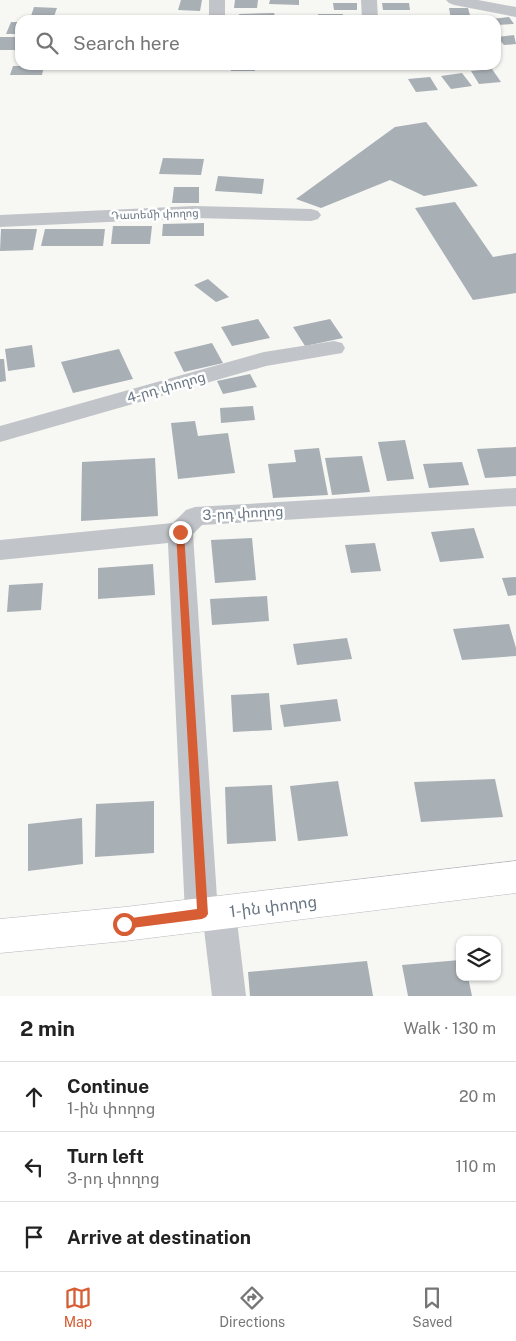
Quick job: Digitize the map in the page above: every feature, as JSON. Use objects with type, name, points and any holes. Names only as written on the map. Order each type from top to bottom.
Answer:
[{"type":"main road","name":"1-ին փողոց","points":[[0,936],[516,877]]},
{"type":"street","points":[[217,0],[217,15]]},
{"type":"street","points":[[370,0],[370,15]]},
{"type":"street","points":[[454,0],[516,12]]},
{"type":"street","name":"Դատեմի փողոց","points":[[0,221],[154,213],[264,212],[311,215]]},
{"type":"street","name":"4-րդ փողոց","points":[[0,434],[264,358],[334,348]]},
{"type":"street","name":"3-րդ փողոց","points":[[180,532],[195,516],[516,497]]},
{"type":"street","points":[[0,550],[180,532],[211,913],[229,996]]},
{"type":"building","points":[[181,0],[202,0],[200,11],[178,10]]},
{"type":"building","points":[[235,0],[258,0],[257,8],[234,8]]},
{"type":"building","points":[[270,0],[299,0],[299,5],[269,4]]},
{"type":"building","points":[[333,3],[357,3],[357,10],[334,10]]},
{"type":"building","points":[[382,3],[409,3],[410,10],[383,10]]},
{"type":"building","points":[[34,7],[57,8],[54,15],[31,15]]},
{"type":"building","points":[[449,8],[468,8],[470,15],[450,15]]},
{"type":"building","points":[[274,13],[275,15],[239,15]]},
{"type":"building","points":[[318,14],[343,14],[343,15]]},
{"type":"building","points":[[509,17],[514,24],[501,25],[501,18]]},
{"type":"building","points":[[11,22],[15,22],[15,34],[6,34]]},
{"type":"building","points":[[514,35],[516,44],[504,45],[501,42],[501,37]]},
{"type":"building","points":[[0,37],[15,37],[15,50],[0,50]]},
{"type":"building","points":[[13,66],[15,66],[15,70],[43,70],[42,75],[10,75]]},
{"type":"building","points":[[231,70],[255,70],[255,71]]},
{"type":"building","points":[[493,70],[501,82],[479,84],[471,71]]},
{"type":"building","points":[[462,73],[472,86],[451,89],[441,76]]},
{"type":"building","points":[[430,77],[438,90],[416,92],[408,79]]},
{"type":"building","points":[[426,122],[478,186],[424,196],[390,180],[321,208],[296,199],[395,127]]},
{"type":"building","points":[[163,158],[204,159],[201,175],[159,174]]},
{"type":"building","points":[[218,176],[264,179],[262,194],[215,191]]},
{"type":"building","points":[[174,187],[199,187],[199,203],[172,203]]},
{"type":"building","points":[[455,202],[493,257],[516,253],[516,293],[473,300],[415,208]]},
{"type":"building","points":[[204,223],[204,236],[162,236],[163,224]]},
{"type":"building","points":[[113,226],[152,226],[150,244],[111,244]]},
{"type":"building","points":[[1,229],[37,229],[33,250],[0,251]]},
{"type":"building","points":[[45,229],[105,229],[103,246],[41,246]]},
{"type":"building","points":[[208,279],[229,297],[216,302],[194,285]]},
{"type":"building","points":[[258,319],[270,338],[232,346],[221,327]]},
{"type":"building","points":[[330,319],[343,338],[305,346],[293,327]]},
{"type":"building","points":[[212,343],[223,363],[184,372],[174,352]]},
{"type":"building","points":[[32,345],[35,367],[8,371],[5,349]]},
{"type":"building","points":[[119,349],[133,379],[73,393],[61,362]]},
{"type":"building","points":[[0,359],[4,359],[6,381],[0,382]]},
{"type":"building","points":[[250,374],[257,387],[223,394],[217,381]]},
{"type":"building","points":[[253,406],[255,420],[221,423],[220,408]]},
{"type":"building","points":[[195,421],[198,436],[228,433],[235,473],[178,479],[171,423]]},
{"type":"building","points":[[405,440],[414,479],[387,481],[378,442]]},
{"type":"building","points":[[516,447],[516,476],[485,478],[477,449]]},
{"type":"building","points":[[319,448],[328,495],[273,498],[268,464],[296,462],[294,450]]},
{"type":"building","points":[[362,456],[370,492],[332,495],[325,458]]},
{"type":"building","points":[[155,458],[158,516],[81,521],[82,462]]},
{"type":"building","points":[[462,462],[469,485],[429,488],[423,464]]},
{"type":"building","points":[[474,528],[484,558],[440,562],[431,532]]},
{"type":"building","points":[[252,538],[256,580],[215,583],[211,540]]},
{"type":"building","points":[[375,543],[381,571],[351,573],[345,545]]},
{"type":"building","points":[[153,564],[155,595],[98,599],[98,568]]},
{"type":"building","points":[[516,577],[516,595],[508,596],[502,578]]},
{"type":"building","points":[[43,583],[41,610],[7,612],[9,585]]},
{"type":"building","points":[[267,596],[269,621],[212,625],[210,599]]},
{"type":"building","points":[[509,624],[516,648],[516,656],[462,660],[453,629]]},
{"type":"building","points":[[347,638],[352,659],[297,665],[293,644]]},
{"type":"building","points":[[269,693],[272,730],[233,732],[231,695]]},
{"type":"building","points":[[337,699],[341,721],[284,727],[280,705]]},
{"type":"building","points":[[495,779],[503,817],[421,822],[414,782]]},
{"type":"building","points":[[338,781],[348,836],[298,841],[290,786]]},
{"type":"building","points":[[272,785],[276,841],[227,844],[225,787]]},
{"type":"building","points":[[154,801],[154,853],[95,857],[96,804]]},
{"type":"building","points":[[82,818],[83,864],[28,871],[28,824]]},
{"type":"building","points":[[456,960],[456,981],[469,981],[472,996],[408,996],[402,965]]},
{"type":"building","points":[[367,961],[373,996],[250,996],[248,972]]},
{"type":"route","points":[[124,924],[202,914],[180,532]]}]
